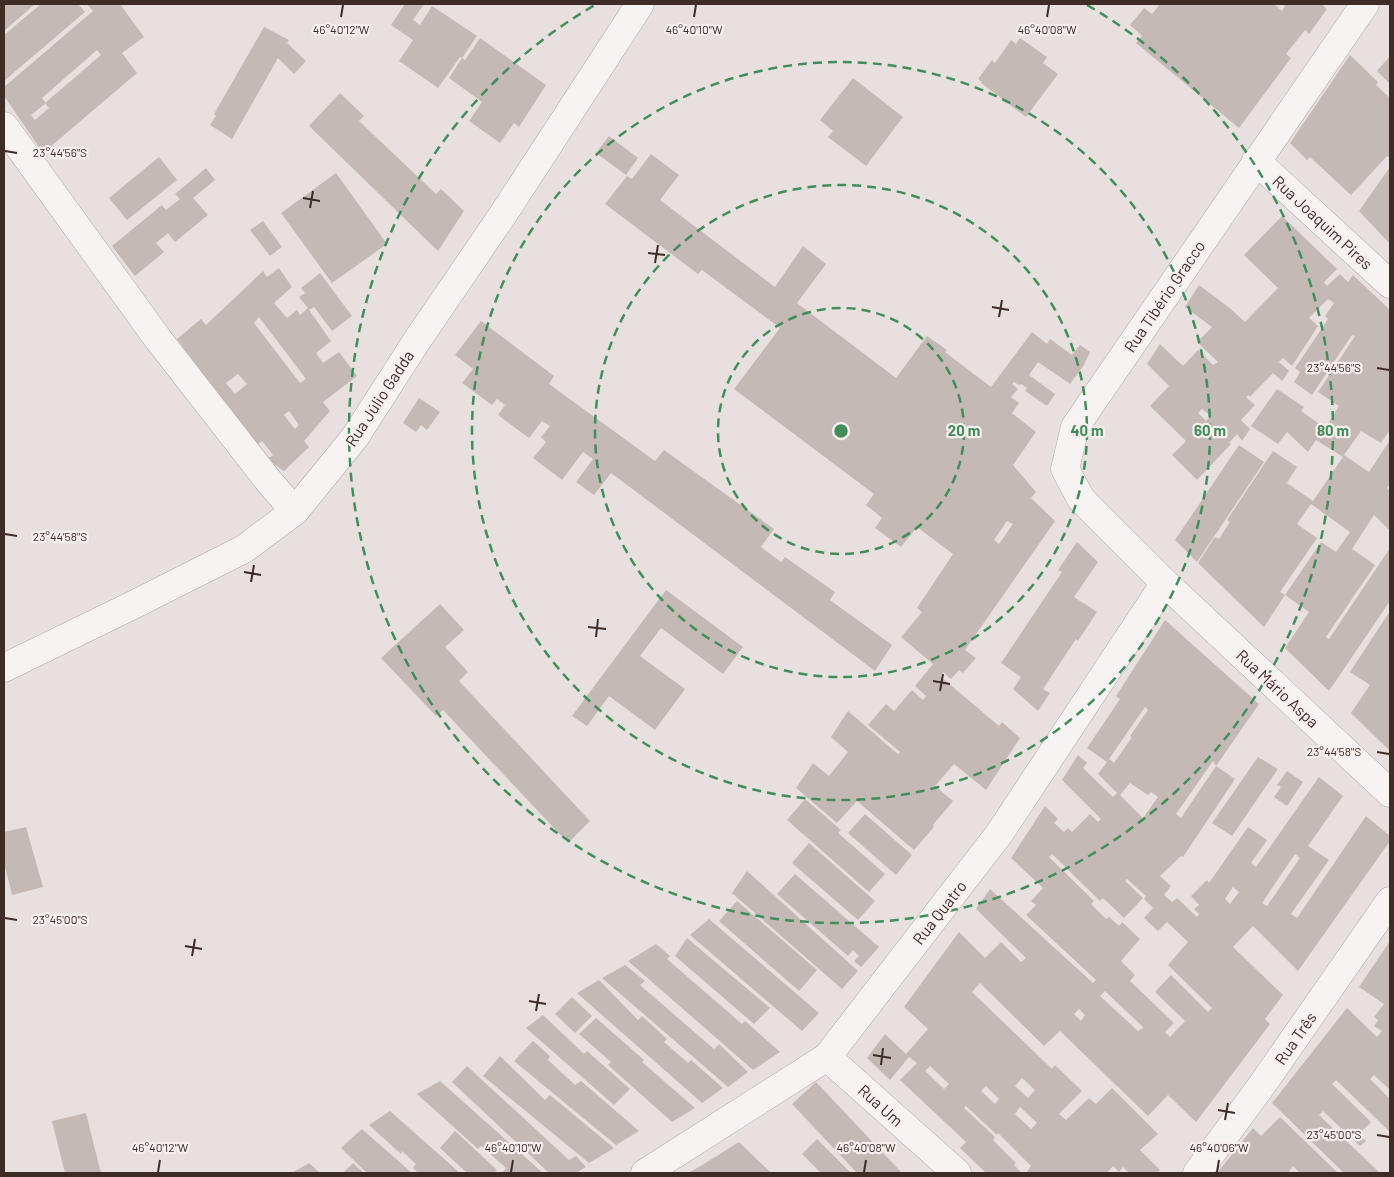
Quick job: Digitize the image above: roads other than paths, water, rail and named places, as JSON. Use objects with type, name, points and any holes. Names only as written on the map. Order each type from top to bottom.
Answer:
[{"type":"street","name":"Rua Júlio Gadda","points":[[4,668],[244,549],[296,511],[356,437],[416,342],[504,213],[640,4]]},
{"type":"street","name":"Rua Tibério Gracco","points":[[1166,582],[1081,499],[1065,469],[1075,427],[1365,4]]},
{"type":"street","points":[[4,126],[158,339],[271,484],[296,511]]},
{"type":"street","name":"Rua Joaquim Pires","points":[[1256,161],[1390,284]]},
{"type":"street","name":"Rua Mário Aspa","points":[[1166,582],[1390,794]]},
{"type":"street","name":"Rua Quatro","points":[[645,1173],[827,1057],[999,834],[1166,582]]},
{"type":"street","name":"Rua Três","points":[[1197,1173],[1262,1085],[1390,900]]},
{"type":"street","name":"Rua Um","points":[[827,1057],[957,1173]]}]
